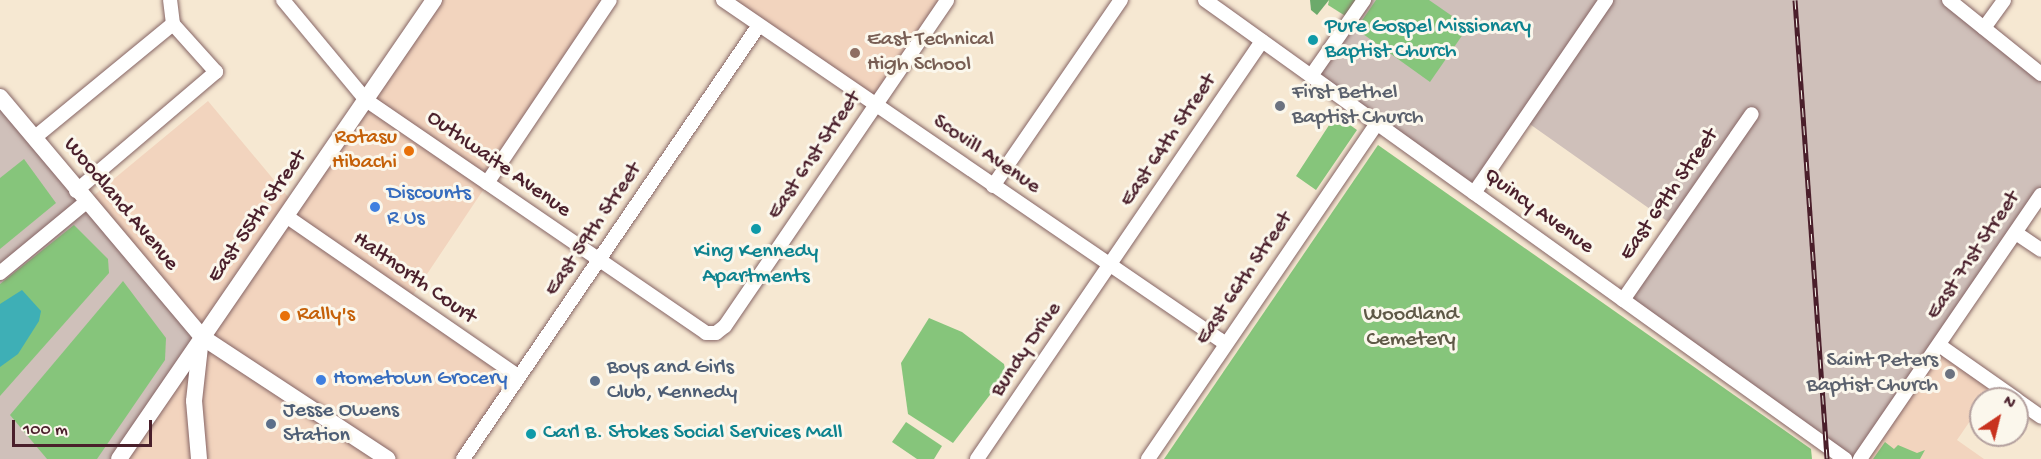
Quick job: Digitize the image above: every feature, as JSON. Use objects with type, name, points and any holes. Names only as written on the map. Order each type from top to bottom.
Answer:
[{"type":"main road","name":"East 55th Street","points":[[119,459],[434,0]]},
{"type":"main road","name":"Woodland Avenue","points":[[0,97],[81,197],[202,337],[388,459]]},
{"type":"main road","points":[[199,459],[195,369],[202,337]]},
{"type":"street","points":[[0,273],[216,72],[173,24],[170,0]]},
{"type":"street","name":"Outhwaite Avenue","points":[[283,0],[366,100],[706,333],[716,333]]},
{"type":"street","points":[[487,183],[610,0]]},
{"type":"street","name":"Scovill Avenue","points":[[723,0],[1227,344]]},
{"type":"street","name":"East 61st Street","points":[[716,333],[724,326],[947,0]]},
{"type":"street","points":[[993,186],[1120,0]]},
{"type":"street","name":"Quincy Avenue","points":[[1205,0],[1845,459]]},
{"type":"street","points":[[1311,76],[1364,0]]},
{"type":"street","points":[[1474,193],[1606,0]]},
{"type":"street","points":[[1949,0],[2041,74]]},
{"type":"street","points":[[1984,28],[2004,0]]},
{"type":"street","points":[[34,138],[173,24]]},
{"type":"street","name":"East 59th Street","points":[[463,459],[759,25]]},
{"type":"street","name":"East 64th Street","points":[[1110,265],[1263,41]]},
{"type":"street","name":"East 69th Street","points":[[1623,300],[1752,114]]},
{"type":"street","name":"East 66th Street","points":[[1148,459],[1377,123]]},
{"type":"street","name":"East 71st Street","points":[[1860,459],[2041,195]]},
{"type":"street","name":"Haltnorth Court","points":[[286,216],[519,377]]},
{"type":"street","points":[[2016,233],[2041,250]]},
{"type":"street","name":"Bundy Drive","points":[[978,459],[1110,265]]},
{"type":"street","points":[[1939,345],[2000,387]]},
{"type":"shaded area","points":[[434,0],[610,0],[409,301],[519,377],[463,459],[119,459],[86,202],[208,101],[294,204]]},
{"type":"shaded area","name":"East Technical High School","points":[[722,0],[947,0],[875,106]]},
{"type":"shaded area","points":[[1364,0],[1949,0],[2041,74],[2041,195],[1860,459],[1845,459],[1623,300],[1674,226],[1524,120],[1474,193],[1311,76]]},
{"type":"shaded area","points":[[0,97],[202,337],[119,459],[0,459]]},
{"type":"shaded area","points":[[1939,345],[1995,385],[1994,387],[1969,387],[1969,422],[1957,440],[1984,459],[1860,459]]},
{"type":"green space","points":[[1310,0],[1329,0],[1317,15],[1311,10]]},
{"type":"green space","points":[[1329,0],[1358,0],[1347,17],[1328,5]]},
{"type":"green space","points":[[1376,0],[1429,0],[1468,27],[1430,82],[1356,29]]},
{"type":"green space","points":[[1329,110],[1357,130],[1316,190],[1296,176],[1333,119],[1326,114]]},
{"type":"green space","name":"Woodland Cemetery","points":[[1378,145],[1811,449],[1812,459],[1164,459]]},
{"type":"green space","points":[[24,159],[56,203],[0,249],[0,178]]},
{"type":"green space","points":[[74,225],[108,259],[109,273],[0,396],[0,284]]},
{"type":"green space","points":[[123,281],[166,338],[165,360],[97,459],[47,459],[10,415]]},
{"type":"green space","points":[[929,318],[962,332],[1004,364],[1006,374],[953,443],[908,414],[901,363]]},
{"type":"green space","points":[[906,422],[942,446],[934,459],[917,459],[892,442]]},
{"type":"green space","points":[[1885,442],[1894,449],[1898,445],[1917,453],[1925,450],[1920,459],[1873,459]]},
{"type":"water","points":[[22,290],[41,311],[39,321],[18,354],[0,367],[0,304]]},
{"type":"railway","points":[[1795,0],[1827,459]]},
{"type":"place","name":"Pure Gospel Missionary Baptist Church","points":[[1313,40]]},
{"type":"place","name":"East Technical High School","points":[[855,53]]},
{"type":"place","name":"First Bethel Baptist Church","points":[[1280,106]]},
{"type":"place","name":"Rotasu Hibachi","points":[[409,151]]},
{"type":"place","name":"Discounts R Us","points":[[375,207]]},
{"type":"place","name":"King Kennedy Apartments","points":[[756,229]]},
{"type":"place","name":"Rally's","points":[[285,316]]},
{"type":"place","name":"Saint Peters Baptist Church","points":[[1950,374]]},
{"type":"place","name":"Hometown Grocery","points":[[321,380]]},
{"type":"place","name":"Boys and Girls Club, Kennedy","points":[[595,381]]},
{"type":"place","name":"Jesse Owens Station","points":[[271,424]]},
{"type":"place","name":"Carl B. Stokes Social Services Mall","points":[[531,434]]}]
